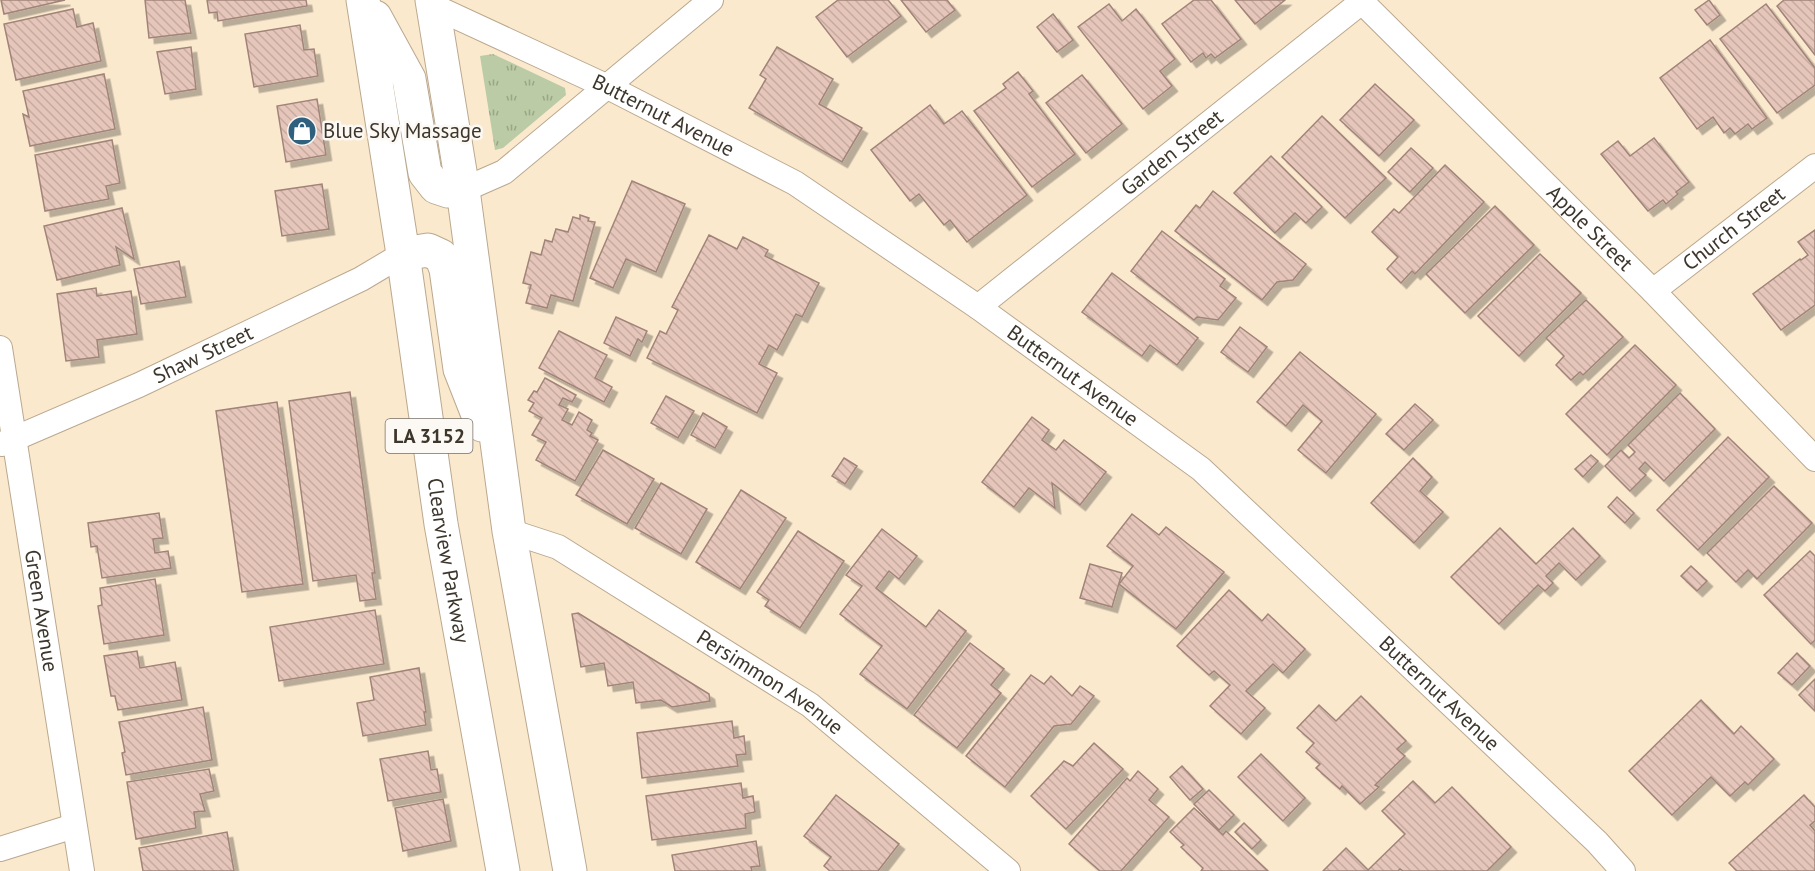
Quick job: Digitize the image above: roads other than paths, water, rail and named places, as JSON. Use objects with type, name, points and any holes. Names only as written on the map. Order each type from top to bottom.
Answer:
[{"type":"highway","points":[[365,0],[409,79],[425,173],[436,187],[448,191],[463,190]]},
{"type":"highway","name":"Clearview Parkway","points":[[365,0],[441,524],[503,871]]},
{"type":"highway","name":"LA 3152","points":[[432,3],[463,190],[509,531],[570,871]]},
{"type":"highway","points":[[403,254],[428,250],[441,256],[446,269],[460,369],[501,474]]},
{"type":"street","points":[[463,190],[504,172],[711,0]]},
{"type":"street","name":"Apple Street","points":[[1363,1],[1653,291],[1815,459]]},
{"type":"street","name":"Garden Street","points":[[978,307],[1363,1]]},
{"type":"street","name":"Butternut Avenue","points":[[432,3],[608,87],[795,183],[978,307],[1201,469],[1597,842],[1623,871]]},
{"type":"street","name":"Church Street","points":[[1653,291],[1815,166]]},
{"type":"street","name":"Shaw Street","points":[[8,442],[139,385],[361,279],[403,254]]},
{"type":"street","name":"Green Avenue","points":[[0,348],[8,442],[82,871]]},
{"type":"street","name":"Persimmon Avenue","points":[[509,531],[558,547],[810,705],[1008,871]]},
{"type":"street","points":[[0,849],[74,826]]},
{"type":"place","name":"Blue Sky Massage","points":[[302,131]]}]
